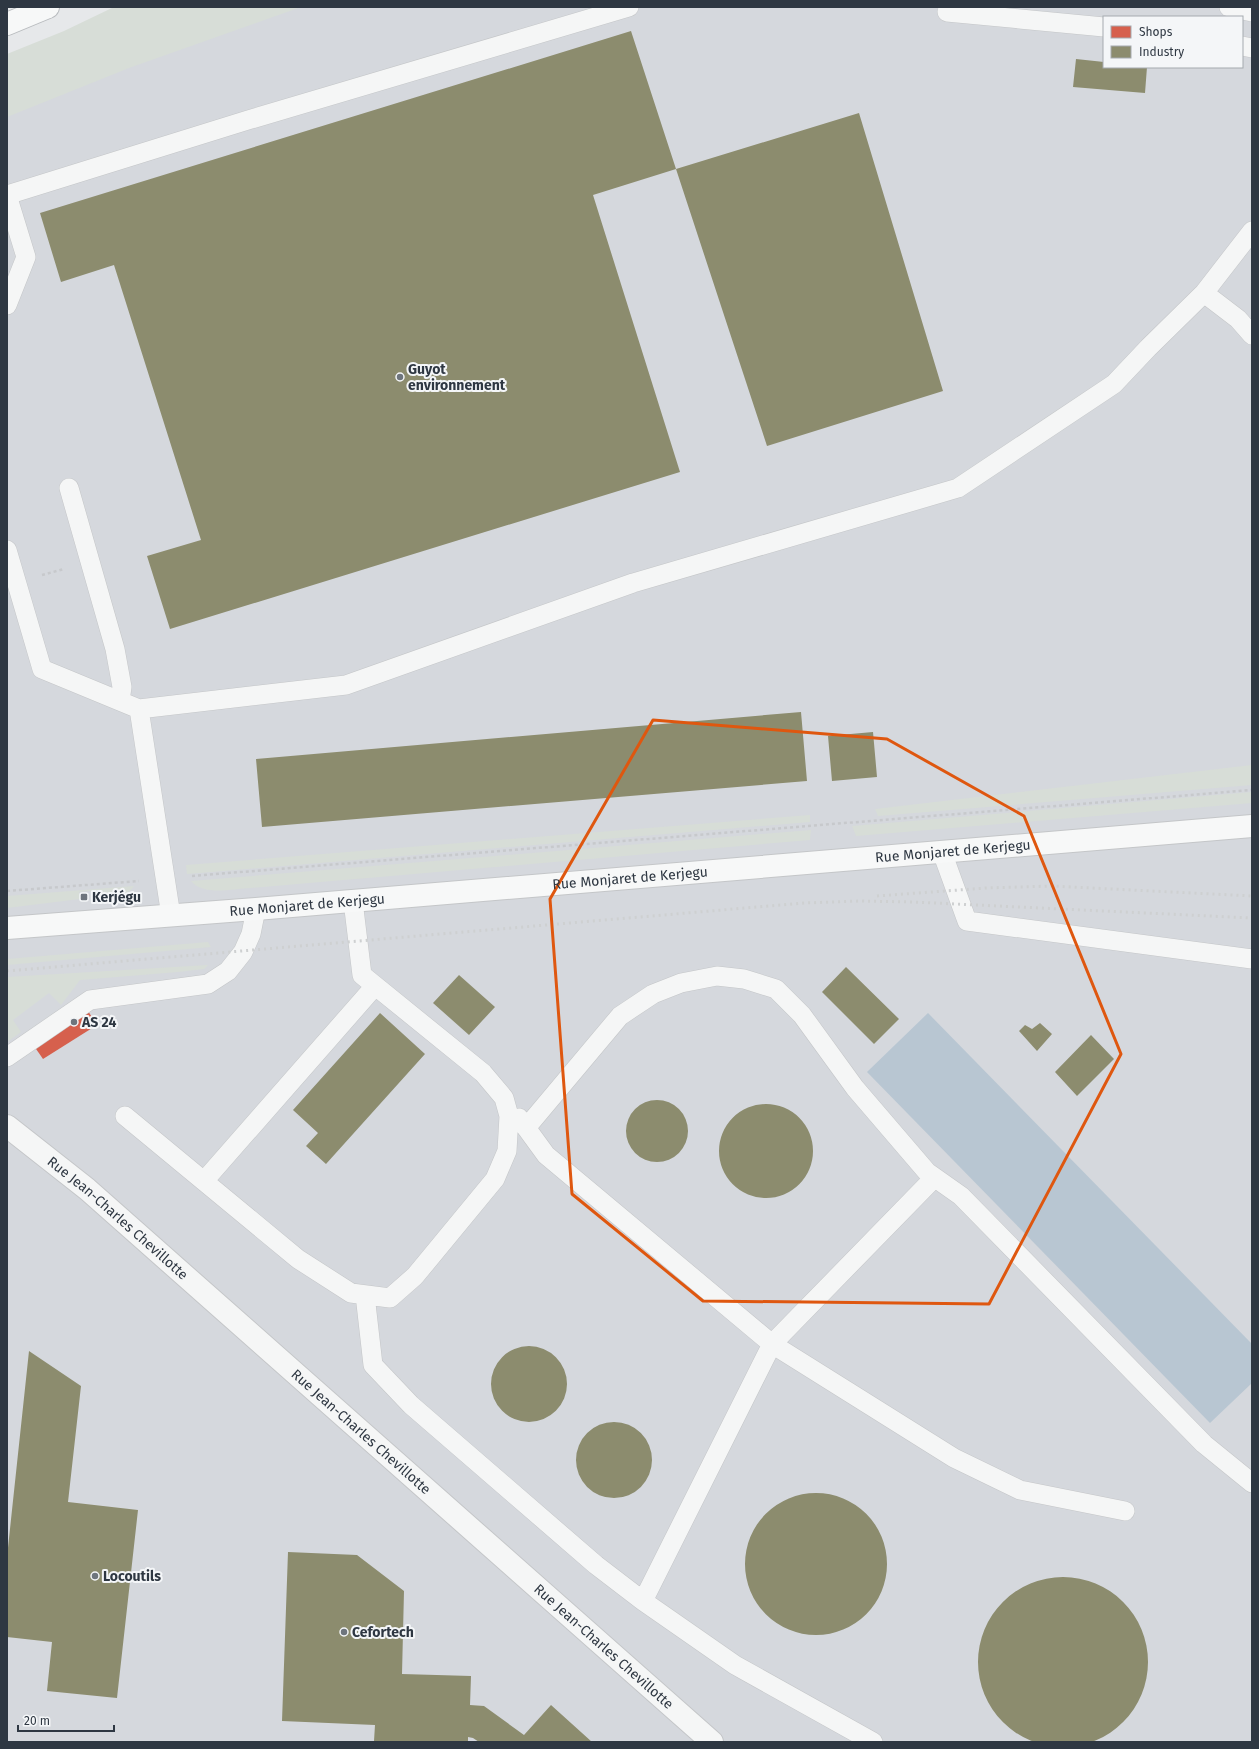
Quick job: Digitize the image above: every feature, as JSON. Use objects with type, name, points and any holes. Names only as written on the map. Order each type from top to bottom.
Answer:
[{"type":"main road","points":[[7,24],[48,7]]},
{"type":"main road","name":"Rue Monjaret de Kerjegu","points":[[7,928],[171,916],[1252,826]]},
{"type":"street","name":"Rue Jean-Charles Chevillotte","points":[[7,1126],[99,1199],[712,1742]]},
{"type":"lane","points":[[7,306],[26,256],[7,195],[240,123],[630,7]]},
{"type":"lane","points":[[1229,7],[1252,12]]},
{"type":"lane","points":[[947,12],[1103,27]]},
{"type":"lane","points":[[7,550],[42,669],[139,709],[346,685],[634,582],[958,488],[1114,384],[1148,348],[1204,294],[1252,231]]},
{"type":"lane","points":[[1204,294],[1238,319],[1252,335]]},
{"type":"lane","points":[[69,488],[115,649],[122,687],[120,701]]},
{"type":"lane","points":[[139,709],[171,916]]},
{"type":"lane","points":[[942,852],[967,921],[1252,959]]},
{"type":"lane","points":[[353,901],[362,975],[483,1073],[504,1098],[546,1155],[772,1344],[954,1458],[1020,1490],[1125,1511]]},
{"type":"lane","points":[[7,1057],[90,1000],[208,984],[228,971],[243,952],[251,934],[256,909]]},
{"type":"lane","points":[[526,1128],[620,1016],[653,994],[681,983],[717,976],[744,979],[776,990],[802,1015],[855,1088],[927,1172],[961,1196],[1204,1444],[1252,1483]]},
{"type":"lane","points":[[204,1181],[375,986]]},
{"type":"lane","points":[[125,1116],[298,1259],[351,1293],[390,1298],[415,1276],[495,1179],[507,1151],[508,1116],[504,1098]]},
{"type":"lane","points":[[643,1601],[772,1344],[934,1178]]},
{"type":"lane","points":[[365,1295],[373,1365],[411,1406],[596,1565],[643,1601],[735,1665],[873,1742]]},
{"type":"path","points":[[16,581],[90,562]]},
{"type":"path","points":[[7,891],[1252,790]]},
{"type":"highlighted area","points":[[653,720],[887,739],[1024,816],[1121,1054],[989,1304],[703,1301],[572,1194],[550,899]]},
{"type":"shaded area","points":[[114,7],[301,7],[129,68],[7,117],[7,54],[64,31]]},
{"type":"shaded area","points":[[154,7],[1252,7],[1252,1742],[7,1742],[7,64]]},
{"type":"shaded area","points":[[1252,765],[1252,785],[878,816],[875,809]]},
{"type":"shaded area","points":[[1252,792],[1252,803],[856,836],[852,826]]},
{"type":"shaded area","points":[[810,815],[810,822],[187,874],[186,865]]},
{"type":"shaded area","points":[[811,830],[810,840],[227,890],[203,889],[196,886],[191,881]]},
{"type":"shaded area","points":[[134,886],[127,894],[117,898],[103,899],[102,890],[79,892],[80,899],[7,908],[7,896]]},
{"type":"shaded area","points":[[208,942],[211,947],[7,965],[7,959]]},
{"type":"shaded area","points":[[208,965],[204,969],[80,980],[61,1005],[49,993],[13,1020],[21,1032],[7,1042],[7,977]]},
{"type":"shaded area","points":[[928,1013],[1252,1344],[1252,1383],[1210,1423],[867,1072]]},
{"type":"building: Shops","points":[[88,1011],[97,1025],[43,1059],[34,1046]]},
{"type":"building: Industry","name":"Guyot environnement","points":[[631,31],[676,169],[593,195],[680,472],[170,629],[147,556],[201,540],[114,265],[61,282],[40,213]]},
{"type":"building: Industry","points":[[1076,59],[1103,62],[1103,68],[1147,68],[1145,93],[1073,87]]},
{"type":"building: Industry","points":[[859,113],[943,391],[767,446],[676,169]]},
{"type":"building: Industry","points":[[801,712],[807,781],[262,827],[256,759]]},
{"type":"building: Industry","points":[[873,732],[877,777],[832,781],[828,736]]},
{"type":"building: Industry","points":[[846,967],[899,1019],[874,1044],[822,992]]},
{"type":"building: Industry","points":[[459,975],[495,1007],[469,1035],[433,1003]]},
{"type":"building: Industry","points":[[380,1013],[425,1054],[326,1164],[306,1146],[318,1133],[293,1110]]},
{"type":"building: Industry","points":[[1040,1023],[1052,1034],[1037,1051],[1019,1031],[1025,1025],[1032,1029]]},
{"type":"building: Industry","points":[[1091,1035],[1114,1059],[1077,1096],[1055,1072]]},
{"type":"building: Industry","points":[[651,1100],[663,1100],[679,1109],[686,1119],[688,1131],[686,1143],[679,1153],[663,1162],[651,1162],[640,1157],[631,1148],[626,1137],[626,1125],[631,1114],[640,1105]]},
{"type":"building: Industry","points":[[757,1104],[775,1104],[784,1107],[800,1117],[810,1133],[813,1142],[813,1160],[810,1169],[800,1185],[784,1195],[775,1198],[757,1198],[748,1195],[732,1185],[722,1169],[719,1160],[719,1142],[722,1133],[732,1117],[748,1107]]},
{"type":"building: Industry","points":[[529,1346],[543,1349],[556,1357],[564,1370],[567,1384],[564,1398],[556,1411],[543,1419],[529,1422],[515,1419],[502,1411],[494,1398],[491,1384],[494,1370],[502,1357],[515,1349]]},
{"type":"building: Industry","points":[[29,1351],[81,1386],[68,1502],[138,1510],[117,1698],[47,1691],[52,1642],[7,1637],[7,1557]]},
{"type":"building: Industry","points":[[614,1422],[629,1425],[641,1433],[649,1445],[652,1460],[649,1475],[641,1487],[629,1495],[614,1498],[599,1495],[587,1487],[579,1475],[576,1460],[579,1445],[587,1433],[599,1425]]},
{"type":"building: Industry","points":[[809,1493],[823,1493],[837,1496],[849,1501],[861,1509],[871,1519],[882,1537],[886,1550],[886,1578],[882,1591],[871,1609],[861,1619],[849,1627],[837,1632],[823,1635],[809,1635],[795,1632],[783,1627],[771,1619],[761,1609],[753,1597],[748,1585],[745,1571],[745,1557],[748,1543],[753,1531],[761,1519],[771,1509],[783,1501],[795,1496]]},
{"type":"building: Industry","name":"Cefortech","points":[[288,1552],[357,1555],[404,1591],[402,1674],[471,1676],[470,1705],[484,1706],[524,1735],[551,1705],[592,1742],[479,1742],[468,1737],[468,1742],[374,1741],[375,1725],[282,1721]]},
{"type":"building: Industry","points":[[1055,1577],[1071,1577],[1096,1583],[1117,1596],[1129,1608],[1142,1629],[1148,1654],[1148,1670],[1142,1695],[1129,1716],[1117,1728],[1096,1741],[1071,1747],[1055,1747],[1030,1741],[1009,1728],[997,1716],[984,1695],[978,1670],[978,1654],[984,1629],[997,1608],[1009,1596],[1030,1583]]},
{"type":"railway","points":[[877,896],[986,888],[1052,886],[1252,896]]},
{"type":"railway","points":[[7,971],[804,903],[860,901],[913,902],[1252,918]]},
{"type":"place","name":"Guyot environnement","points":[[400,377]]},
{"type":"place","name":"Kerjégu","points":[[84,897]]},
{"type":"place","name":"AS 24","points":[[74,1022]]},
{"type":"place","name":"Locoutils","points":[[95,1576]]},
{"type":"place","name":"Cefortech","points":[[344,1632]]}]
